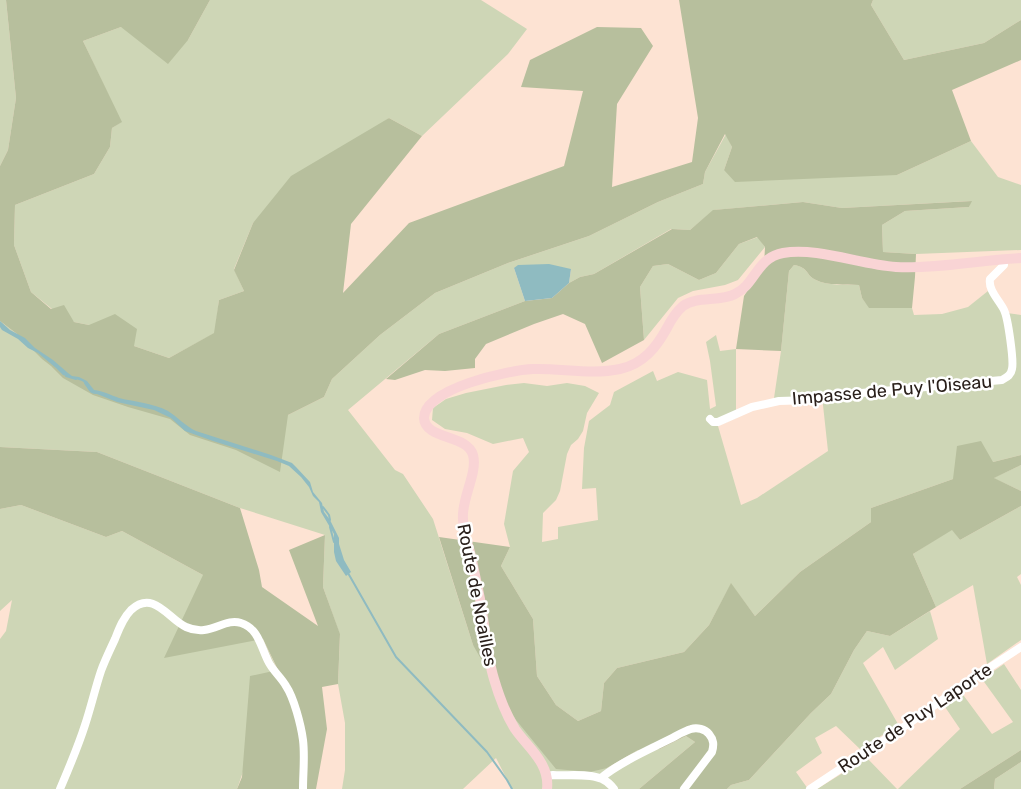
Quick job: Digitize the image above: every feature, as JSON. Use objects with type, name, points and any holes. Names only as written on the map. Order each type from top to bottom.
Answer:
[{"type":"main road","name":"Route de Noailles","points":[[548,776],[541,762],[509,719],[500,699],[490,667],[480,601],[462,518],[464,501],[474,466],[473,456],[470,449],[464,444],[434,432],[428,427],[424,416],[431,404],[443,394],[456,388],[513,371],[538,369],[616,370],[628,367],[652,352],[677,312],[683,306],[694,301],[725,298],[735,295],[742,290],[762,264],[777,254],[785,252],[799,252],[883,266],[900,267],[1021,258]]},
{"type":"main road","points":[[547,789],[548,776]]},
{"type":"street","name":"Impasse de Puy l'Oiseau","points":[[710,420],[718,422],[752,407],[779,401],[812,400],[829,396],[1002,380],[1009,376],[1013,362],[1005,312],[989,282],[1004,265],[1004,259]]},
{"type":"street","points":[[60,789],[76,751],[101,670],[124,620],[131,610],[137,606],[150,603],[163,609],[185,627],[197,631],[208,630],[231,622],[240,622],[254,630],[269,664],[286,686],[293,699],[303,739],[303,789]]},
{"type":"street","name":"Route de Puy Laporte","points":[[810,789],[1021,647]]},
{"type":"street","points":[[601,778],[652,748],[690,729],[698,728],[707,732],[714,746],[712,752],[684,789]]},
{"type":"street","points":[[548,776],[589,776],[601,778],[614,789]]},
{"type":"green space","points":[[0,0],[6,0],[16,98],[8,150],[0,166]]},
{"type":"green space","points":[[6,0],[210,0],[188,40],[168,64],[121,27],[83,41],[122,122],[112,128],[110,147],[94,174],[15,205],[14,245],[31,292],[51,309],[64,305],[74,322],[89,325],[115,314],[137,329],[134,346],[169,358],[214,333],[219,300],[244,291],[234,270],[253,223],[291,176],[389,118],[422,136],[351,224],[343,293],[409,223],[564,166],[583,91],[521,87],[530,60],[597,27],[641,28],[653,46],[617,104],[612,187],[692,162],[698,118],[679,0],[873,0],[871,5],[904,60],[984,43],[1021,20],[1021,60],[952,90],[971,141],[897,175],[735,182],[724,170],[732,147],[725,134],[705,172],[703,184],[658,202],[589,236],[508,263],[435,293],[380,335],[332,379],[324,397],[288,415],[280,472],[236,450],[190,435],[170,419],[93,395],[63,378],[17,334],[0,321],[0,166],[8,150],[16,98]]},
{"type":"green space","points":[[210,0],[481,0],[527,29],[508,54],[422,136],[389,118],[253,223],[234,269],[244,291],[219,300],[215,333],[169,358],[134,346],[89,325],[74,322],[52,309],[31,292],[14,245],[15,205],[94,174],[110,147],[112,128],[121,122],[83,41],[121,27],[188,40]]},
{"type":"green space","points":[[873,0],[1021,0],[1021,20],[984,43],[904,60],[871,5]]},
{"type":"green space","points":[[726,134],[732,147],[724,170],[897,175],[971,141],[998,177],[1021,185],[1021,250],[916,254],[883,252],[882,225],[905,211],[969,207],[971,201],[842,208],[803,202],[714,210],[690,230],[671,229],[594,274],[580,277],[569,283],[571,269],[514,268],[525,301],[439,334],[348,410],[395,470],[403,474],[433,519],[473,645],[607,768],[638,750],[660,749],[686,736],[695,742],[639,789],[512,789],[496,758],[463,789],[342,789],[345,770],[345,723],[338,684],[340,635],[323,587],[325,535],[240,508],[97,452],[0,447],[0,321],[17,334],[288,415],[324,397],[332,379],[380,335],[435,293],[508,263],[589,236],[658,202],[703,184],[705,172]]},
{"type":"green space","points":[[972,201],[969,207],[905,211],[882,225],[883,252],[916,254],[912,308],[869,308],[862,298],[859,285],[821,282],[810,276],[803,268],[794,265],[789,271],[781,351],[736,349],[744,296],[764,266],[765,247],[757,237],[739,244],[716,273],[699,280],[668,264],[653,266],[640,287],[644,340],[602,363],[585,324],[563,314],[486,344],[475,359],[475,368],[445,371],[425,370],[395,380],[386,379],[439,334],[525,301],[552,298],[569,283],[580,277],[594,274],[672,229],[690,230],[713,210],[803,202],[842,208]]},
{"type":"green space","points":[[758,237],[765,247],[738,280],[725,285],[693,291],[678,298],[644,340],[640,287],[653,266],[668,264],[699,280],[716,273],[739,244]]},
{"type":"green space","points":[[794,265],[803,268],[810,276],[821,282],[859,285],[862,298],[870,308],[912,308],[914,315],[942,314],[968,307],[993,287],[1007,313],[1021,315],[1021,455],[993,462],[953,479],[871,508],[871,522],[800,572],[755,616],[731,584],[709,625],[684,652],[617,668],[604,683],[601,711],[578,721],[556,705],[537,676],[533,619],[501,566],[510,547],[504,524],[513,471],[529,452],[523,438],[493,444],[467,433],[445,429],[432,420],[433,408],[446,399],[466,393],[524,383],[547,386],[567,383],[585,386],[599,393],[587,413],[583,431],[571,445],[567,454],[560,491],[556,500],[543,513],[542,542],[558,539],[558,527],[598,520],[596,488],[582,489],[584,448],[589,421],[610,405],[614,392],[653,371],[657,381],[678,372],[707,380],[710,409],[716,406],[706,342],[716,335],[720,351],[736,349],[736,418],[718,426],[741,505],[757,498],[828,451],[822,396],[774,398],[789,271]]},
{"type":"green space","points":[[981,441],[993,462],[1021,455],[1021,465],[994,478],[1021,491],[1021,506],[960,540],[952,530],[913,554],[936,607],[890,636],[867,631],[854,650],[831,694],[749,780],[731,785],[727,789],[639,789],[695,742],[686,736],[660,749],[638,750],[607,768],[590,772],[556,769],[516,720],[473,645],[439,537],[510,547],[501,566],[533,619],[537,676],[556,705],[578,721],[601,711],[604,683],[617,668],[684,652],[709,625],[731,583],[755,616],[800,572],[871,522],[871,508],[953,479],[957,446]]},
{"type":"green space","points":[[0,447],[97,452],[240,508],[259,570],[262,587],[318,626],[289,550],[325,535],[323,587],[340,634],[338,684],[322,687],[327,729],[316,789],[237,789],[242,777],[250,676],[278,670],[263,639],[164,658],[203,575],[122,531],[106,537],[21,505],[0,509]]},
{"type":"green space","points":[[1021,465],[1021,491],[993,478]]},
{"type":"green space","points":[[21,505],[106,537],[122,531],[203,575],[263,639],[278,671],[237,789],[0,789],[0,639],[6,631],[12,600],[0,611],[0,509]]},
{"type":"green space","points":[[1021,506],[1021,574],[1017,577],[1021,585],[1021,640],[987,664],[973,585],[936,607],[913,554],[952,529],[960,540]]},
{"type":"green space","points":[[930,611],[938,639],[895,670],[883,647],[863,663],[898,724],[861,750],[836,726],[815,738],[822,753],[796,772],[808,789],[727,789],[731,785],[749,780],[831,694],[854,650],[867,631],[890,636]]},
{"type":"green space","points":[[1004,664],[1021,690],[1021,750],[960,789],[898,789],[960,729],[943,704],[961,692],[992,734],[1013,722],[982,679]]},
{"type":"green space","points":[[1021,750],[1021,762],[995,779],[994,789],[960,789]]},
{"type":"green space","points":[[867,758],[897,789],[817,789]]},
{"type":"green space","points":[[1021,762],[1021,789],[994,789],[995,779]]},
{"type":"water","points":[[549,264],[571,269],[569,283],[552,298],[525,301],[514,268],[518,265]]},
{"type":"water","points":[[0,321],[10,330],[25,338],[72,376],[87,381],[94,390],[162,408],[196,431],[292,463],[310,482],[313,492],[322,503],[324,512],[339,538],[344,560],[351,572],[346,576],[336,561],[334,534],[321,512],[319,502],[301,477],[289,466],[185,431],[171,418],[154,410],[117,402],[92,392],[82,381],[63,375],[38,353],[2,330]]},
{"type":"waterway","points":[[66,376],[76,379]]},
{"type":"waterway","points":[[85,383],[91,392],[99,393]]},
{"type":"waterway","points":[[323,507],[330,520]]},
{"type":"waterway","points":[[330,527],[334,542]]},
{"type":"waterway","points":[[348,573],[396,657],[487,752],[512,789]]}]
